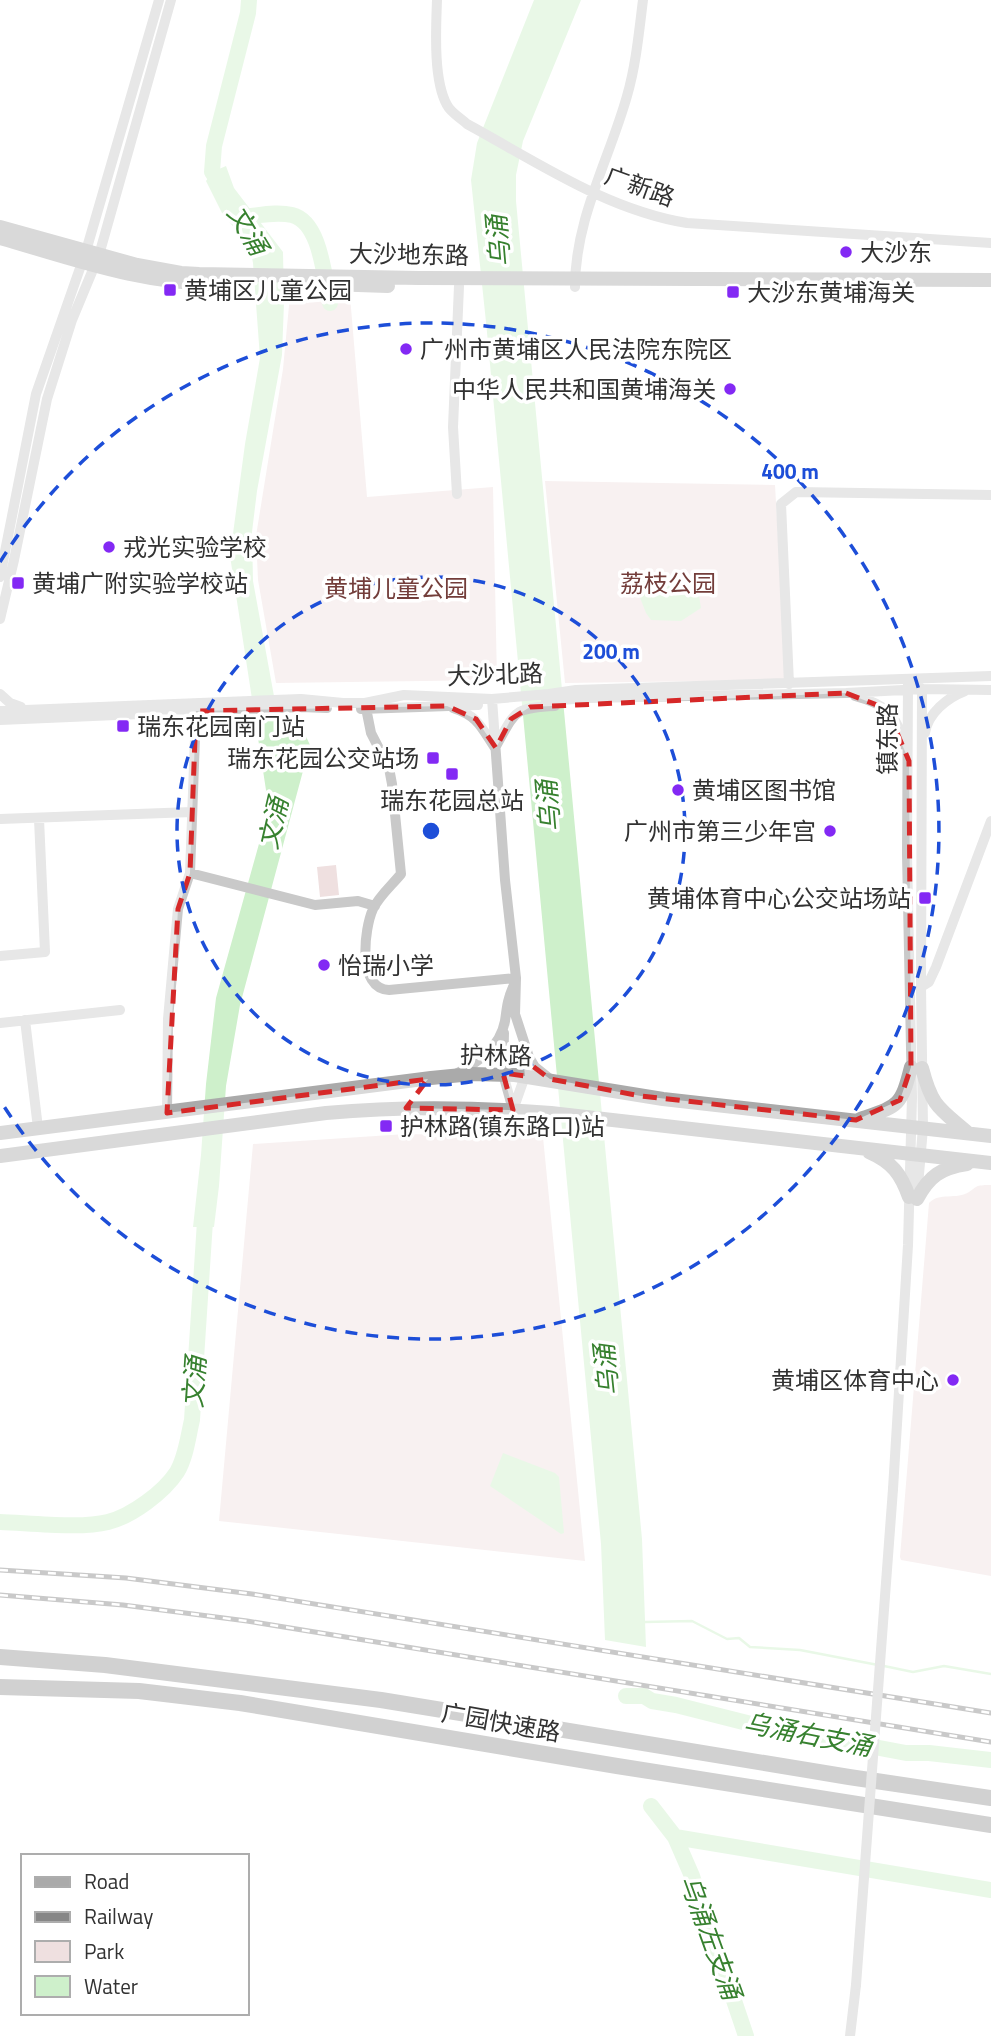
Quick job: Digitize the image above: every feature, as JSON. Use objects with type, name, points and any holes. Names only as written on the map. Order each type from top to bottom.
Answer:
[{"type":"highway","name":"广园快速路","points":[[0,1657],[105,1665],[381,1700],[991,1798]]},
{"type":"highway","name":"广园快速路","points":[[0,1687],[139,1691],[240,1703],[991,1825]]},
{"type":"main road","name":"大沙地东路","points":[[0,227],[142,277],[180,283],[243,279],[991,288]]},
{"type":"main road","name":"大沙地东路","points":[[0,238],[90,258]]},
{"type":"main road","name":"大沙地东路","points":[[334,280],[459,286],[475,282]]},
{"type":"main road","name":"大沙地东路","points":[[575,283],[991,280]]},
{"type":"main road","points":[[856,1120],[881,1112],[900,1100],[917,1068]]},
{"type":"main road","points":[[917,1068],[933,1101],[969,1134]]},
{"type":"main road","name":"护林路","points":[[0,1133],[454,1076],[503,1074],[550,1079],[641,1096],[991,1136]]},
{"type":"main road","points":[[405,1082],[412,1093],[412,1099],[406,1108]]},
{"type":"main road","points":[[0,1156],[344,1111],[406,1108],[551,1113],[987,1162]]},
{"type":"main road","points":[[821,1143],[823,1117]]},
{"type":"main road","points":[[858,1147],[889,1164],[903,1180],[913,1198],[940,1171],[951,1166],[987,1162]]},
{"type":"main road","points":[[0,1695],[88,1689]]},
{"type":"street","points":[[0,619],[47,399],[90,258],[159,0]]},
{"type":"street","points":[[0,577],[36,394],[90,258],[171,0]]},
{"type":"street","name":"广新路","points":[[437,0],[436,43],[442,90],[447,106],[467,124],[557,175],[592,191],[652,216],[687,223],[991,243]]},
{"type":"street","points":[[575,283],[584,215],[628,95],[643,0]]},
{"type":"street","points":[[457,494],[453,427],[459,286]]},
{"type":"street","points":[[789,684],[781,504],[796,492],[991,495]]},
{"type":"street","name":"大沙北路","points":[[0,720],[196,711],[227,705],[301,699],[365,706],[404,695],[515,703],[530,707],[568,703],[657,702],[682,696],[845,693],[991,676]]},
{"type":"street","name":"大沙北路","points":[[515,703],[576,690],[789,684],[908,685]]},
{"type":"street","name":"镇东路","points":[[850,2036],[856,1985],[916,1154],[922,689],[908,685],[907,854],[917,1068]]},
{"type":"street","points":[[922,689],[991,690]]},
{"type":"street","points":[[845,693],[869,699],[887,709],[898,726],[909,761],[922,755],[926,725],[932,716],[948,700],[968,690]]},
{"type":"street","points":[[0,694],[10,703],[27,709]]},
{"type":"street","points":[[493,702],[505,880],[516,978],[515,1014],[525,1048],[535,1067],[550,1079]]},
{"type":"street","name":"大沙北路","points":[[0,711],[227,705],[331,708],[447,706],[493,702]]},
{"type":"street","points":[[495,748],[511,719],[515,703]]},
{"type":"street","points":[[365,706],[371,733],[390,776],[401,874],[375,906],[366,929],[365,944],[370,978],[380,990],[516,978]]},
{"type":"street","points":[[447,706],[476,719],[495,748]]},
{"type":"street","points":[[167,1113],[167,1019],[178,909],[190,873],[196,711]]},
{"type":"street","points":[[0,819],[192,812]]},
{"type":"street","points":[[0,956],[45,952],[39,819]]},
{"type":"street","points":[[920,987],[929,982],[936,967],[991,821]]},
{"type":"street","points":[[190,873],[315,905],[358,901],[375,906]]},
{"type":"street","points":[[513,1110],[503,1074],[506,1005],[516,978]]},
{"type":"street","points":[[0,1023],[121,1010]]},
{"type":"street","points":[[25,1020],[38,1128]]},
{"type":"street","points":[[454,1076],[486,1055],[500,1036],[505,1023]]},
{"type":"street","points":[[513,1110],[525,1076],[521,1033]]},
{"type":"highlighted area","points":[[846,693],[887,709],[909,761],[911,1067],[900,1100],[856,1120],[641,1096],[550,1079],[523,1059],[525,1076],[503,1073],[513,1110],[406,1108],[428,1079],[167,1113],[178,909],[190,873],[196,711],[447,706],[476,719],[496,748],[511,719],[530,707]]},
{"type":"green space","name":"黄埔儿童公园","points":[[290,295],[350,296],[367,497],[493,487],[497,680],[276,683],[258,580],[256,536],[283,369]]},
{"type":"green space","name":"荔枝公园","points":[[545,481],[775,485],[786,680],[565,683]]},
{"type":"green space","points":[[336,865],[339,895],[320,897],[317,867]]},
{"type":"green space","points":[[406,1134],[543,1137],[585,1561],[219,1521],[253,1144]]},
{"type":"green space","name":"黄埔区体育中心","points":[[991,1185],[991,1576],[901,1560],[900,1557],[929,1203],[938,1198],[959,1196],[977,1186]]},
{"type":"water","name":"乌涌","points":[[534,0],[581,0],[523,141],[516,175],[516,201],[642,1539],[646,1647],[605,1640],[601,1544],[471,180],[477,143]]},
{"type":"water","points":[[226,166],[234,188],[283,252],[282,355],[257,491],[252,532],[253,581],[278,718],[283,727],[303,730],[310,745],[240,1005],[226,1086],[214,1227],[193,1227],[216,998],[262,833],[266,790],[230,556],[260,358],[250,247],[222,213],[206,181],[212,172]]},
{"type":"water","points":[[643,576],[699,596],[701,608],[681,621],[651,620],[634,582]]},
{"type":"water","points":[[503,1453],[555,1473],[559,1477],[564,1533],[561,1534],[490,1486]]},
{"type":"waterway","name":"文涌","points":[[223,189],[212,172],[214,146],[249,0]]},
{"type":"waterway","points":[[241,217],[280,213],[302,220],[309,228],[320,252],[330,303]]},
{"type":"waterway","name":"文涌","points":[[0,1522],[70,1525],[108,1522],[147,1502],[177,1472],[185,1453],[192,1420],[206,1206]]},
{"type":"waterway","points":[[645,1622],[692,1621],[727,1639],[739,1638],[750,1647],[800,1650],[878,1665]]},
{"type":"waterway","points":[[884,1666],[913,1672],[944,1666],[991,1674]]},
{"type":"waterway","name":"乌涌右支涌","points":[[626,1696],[644,1696],[652,1701],[779,1731],[906,1753],[991,1760]]},
{"type":"waterway","name":"乌涌左支涌","points":[[651,1806],[675,1837],[692,1876],[746,2036]]},
{"type":"waterway","name":"乌涌右支涌","points":[[675,1837],[991,1890]]},
{"type":"railway","points":[[0,1570],[126,1578],[252,1594],[991,1713]]},
{"type":"railway","points":[[0,1595],[123,1605],[247,1621],[991,1742]]},
{"type":"place","name":"大沙东","points":[[846,252]]},
{"type":"place","name":"黄埔区儿童公园","points":[[170,290]]},
{"type":"place","name":"大沙东黄埔海关","points":[[733,292]]},
{"type":"place","name":"广州市黄埔区人民法院东院区","points":[[406,349]]},
{"type":"place","name":"中华人民共和国黄埔海关","points":[[730,389]]},
{"type":"place","name":"戎光实验学校","points":[[109,547]]},
{"type":"place","name":"黄埔广附实验学校站","points":[[18,583]]},
{"type":"place","name":"瑞东花园南门站","points":[[123,726]]},
{"type":"place","name":"瑞东花园公交站场","points":[[433,758]]},
{"type":"place","name":"瑞东花园总站","points":[[452,774]]},
{"type":"place","name":"黄埔区图书馆","points":[[678,790]]},
{"type":"place","name":"广州市第三少年宫","points":[[830,831]]},
{"type":"place","name":"黄埔体育中心公交站场站","points":[[925,898]]},
{"type":"place","name":"怡瑞小学","points":[[324,965]]},
{"type":"place","name":"护林路(镇东路口)站","points":[[386,1126]]},
{"type":"place","name":"黄埔区体育中心","points":[[953,1380]]}]
